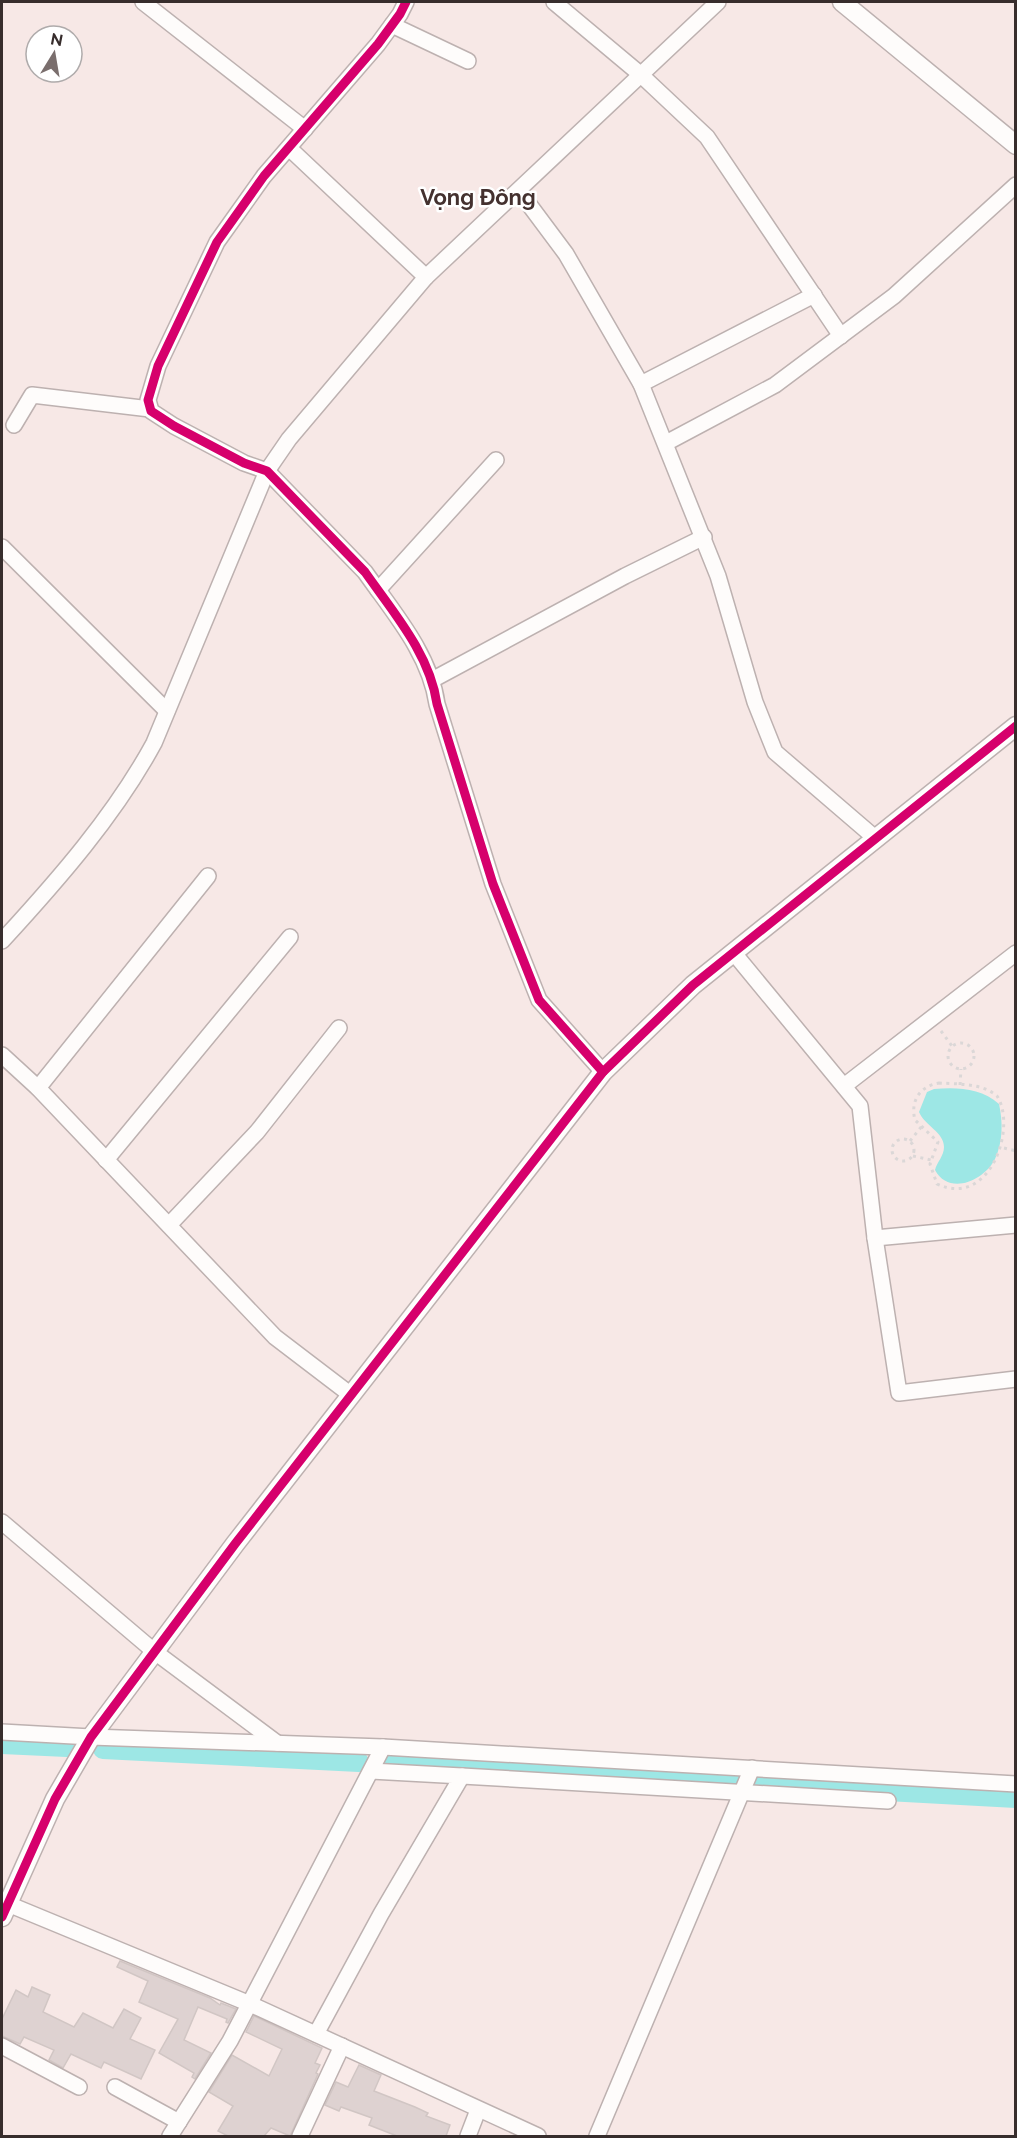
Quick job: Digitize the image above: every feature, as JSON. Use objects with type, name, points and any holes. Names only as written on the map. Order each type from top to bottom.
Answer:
[{"type":"street","points":[[143,2],[304,129]]},
{"type":"street","points":[[150,409],[149,393],[158,366],[218,242],[264,176],[392,25],[405,2]]},
{"type":"street","points":[[554,2],[640,74],[707,137],[841,336]]},
{"type":"street","points":[[2,940],[32,908],[135,779],[154,743],[267,471],[289,439],[426,277],[718,2]]},
{"type":"street","points":[[842,2],[1016,145]]},
{"type":"street","points":[[392,25],[468,61]]},
{"type":"street","points":[[289,147],[426,277]]},
{"type":"street","points":[[666,444],[775,385],[894,296],[1016,185]]},
{"type":"street","points":[[519,191],[566,254],[641,384],[704,537],[718,576],[755,702],[775,752],[874,837]]},
{"type":"street","points":[[641,384],[814,295]]},
{"type":"street","points":[[14,425],[32,395],[150,409],[214,447],[267,471],[365,572],[425,663],[432,680],[493,884],[539,1000],[603,1072]]},
{"type":"street","points":[[378,590],[496,460]]},
{"type":"street","points":[[432,680],[704,537]]},
{"type":"street","points":[[2,547],[167,711]]},
{"type":"street","points":[[538,2136],[250,2004],[5,1910],[55,1799],[91,1737],[235,1544],[603,1072],[676,1000],[733,952],[874,837],[1016,726]]},
{"type":"street","points":[[38,1088],[208,876]]},
{"type":"street","points":[[106,1160],[290,937]]},
{"type":"street","points":[[733,952],[860,1106],[875,1238],[899,1393],[1016,1379]]},
{"type":"street","points":[[844,1086],[1016,953]]},
{"type":"street","points":[[169,1225],[262,1126],[339,1028]]},
{"type":"street","points":[[2,1055],[38,1088],[275,1337],[351,1395]]},
{"type":"street","points":[[875,1238],[1016,1225]]},
{"type":"street","points":[[2,1522],[155,1652],[277,1743]]},
{"type":"street","points":[[2,1732],[383,1747],[1016,1784]]},
{"type":"street","points":[[170,2136],[230,2041],[383,1747]]},
{"type":"street","points":[[597,2136],[752,1768]]},
{"type":"street","points":[[371,1771],[741,1795],[888,1802]]},
{"type":"street","points":[[316,2034],[381,1914],[462,1776]]},
{"type":"street","points":[[2,2046],[79,2087]]},
{"type":"street","points":[[300,2136],[342,2046]]},
{"type":"street","points":[[115,2087],[179,2122]]},
{"type":"street","points":[[468,2136],[478,2110]]},
{"type":"path","points":[[940,1030],[952,1046]]},
{"type":"path","points":[[965,1043],[974,1052],[972,1064],[962,1069],[956,1068],[949,1062],[948,1053],[952,1046],[965,1043]]},
{"type":"path","points":[[960,1085],[962,1069]]},
{"type":"path","points":[[939,1083],[960,1085],[987,1090],[1003,1104],[1008,1115],[1004,1148],[994,1172],[980,1183],[959,1190],[937,1184],[930,1171],[931,1160],[938,1142],[913,1113],[916,1097],[922,1089],[939,1083]]},
{"type":"path","points":[[910,1141],[922,1126]]},
{"type":"path","points":[[904,1139],[910,1141],[915,1149],[913,1156],[903,1162],[896,1160],[892,1154],[892,1146],[904,1139]]},
{"type":"path","points":[[1004,1148],[1016,1151]]},
{"type":"path","points":[[886,1155],[892,1154]]},
{"type":"path","points":[[913,1156],[931,1160]]},
{"type":"water","points":[[951,1088],[977,1092],[999,1104],[1002,1132],[1000,1146],[990,1167],[975,1179],[957,1184],[941,1178],[935,1170],[943,1153],[943,1142],[919,1112],[927,1092],[934,1089]]},
{"type":"building","points":[[120,1961],[210,1998],[220,2005],[221,2003],[236,2009],[228,2023],[227,2019],[198,2007],[184,2040],[211,2053],[195,2079],[192,2077],[194,2073],[159,2053],[178,2019],[139,2002],[148,1981],[117,1967]]},
{"type":"building","points":[[32,1987],[50,1995],[43,2012],[74,2027],[83,2013],[113,2028],[124,2009],[141,2018],[130,2039],[155,2050],[141,2079],[104,2062],[101,2068],[71,2054],[63,2068],[49,2060],[54,2050],[24,2037],[20,2044],[2,2036],[2,2019],[16,1990],[28,1997]]},
{"type":"building","points":[[254,2016],[322,2048],[315,2063],[320,2065],[316,2073],[318,2074],[290,2136],[271,2128],[264,2136],[228,2136],[218,2131],[233,2106],[209,2092],[232,2055],[269,2076],[282,2049],[246,2032]]},
{"type":"building","points":[[359,2065],[381,2075],[374,2091],[415,2107],[428,2113],[426,2116],[450,2125],[446,2136],[397,2136],[369,2125],[372,2118],[341,2107],[339,2111],[325,2105],[336,2082],[348,2087]]},
{"type":"waterway","points":[[2,1744],[67,1747]]},
{"type":"waterway","points":[[103,1749],[359,1762]]},
{"type":"waterway","points":[[391,1764],[1016,1798]]},
{"type":"cycle path","points":[[406,2],[378,44],[264,176],[217,242],[158,366],[148,400],[151,411],[174,426],[244,463],[267,471],[365,572],[409,634],[427,668],[493,884],[539,1000],[603,1072]]},
{"type":"cycle path","points":[[2,1917],[55,1799],[91,1737],[235,1544],[603,1072],[693,985],[1016,726]]},
{"type":"district","name":"Vọng Đông","points":[[478,197]]}]
